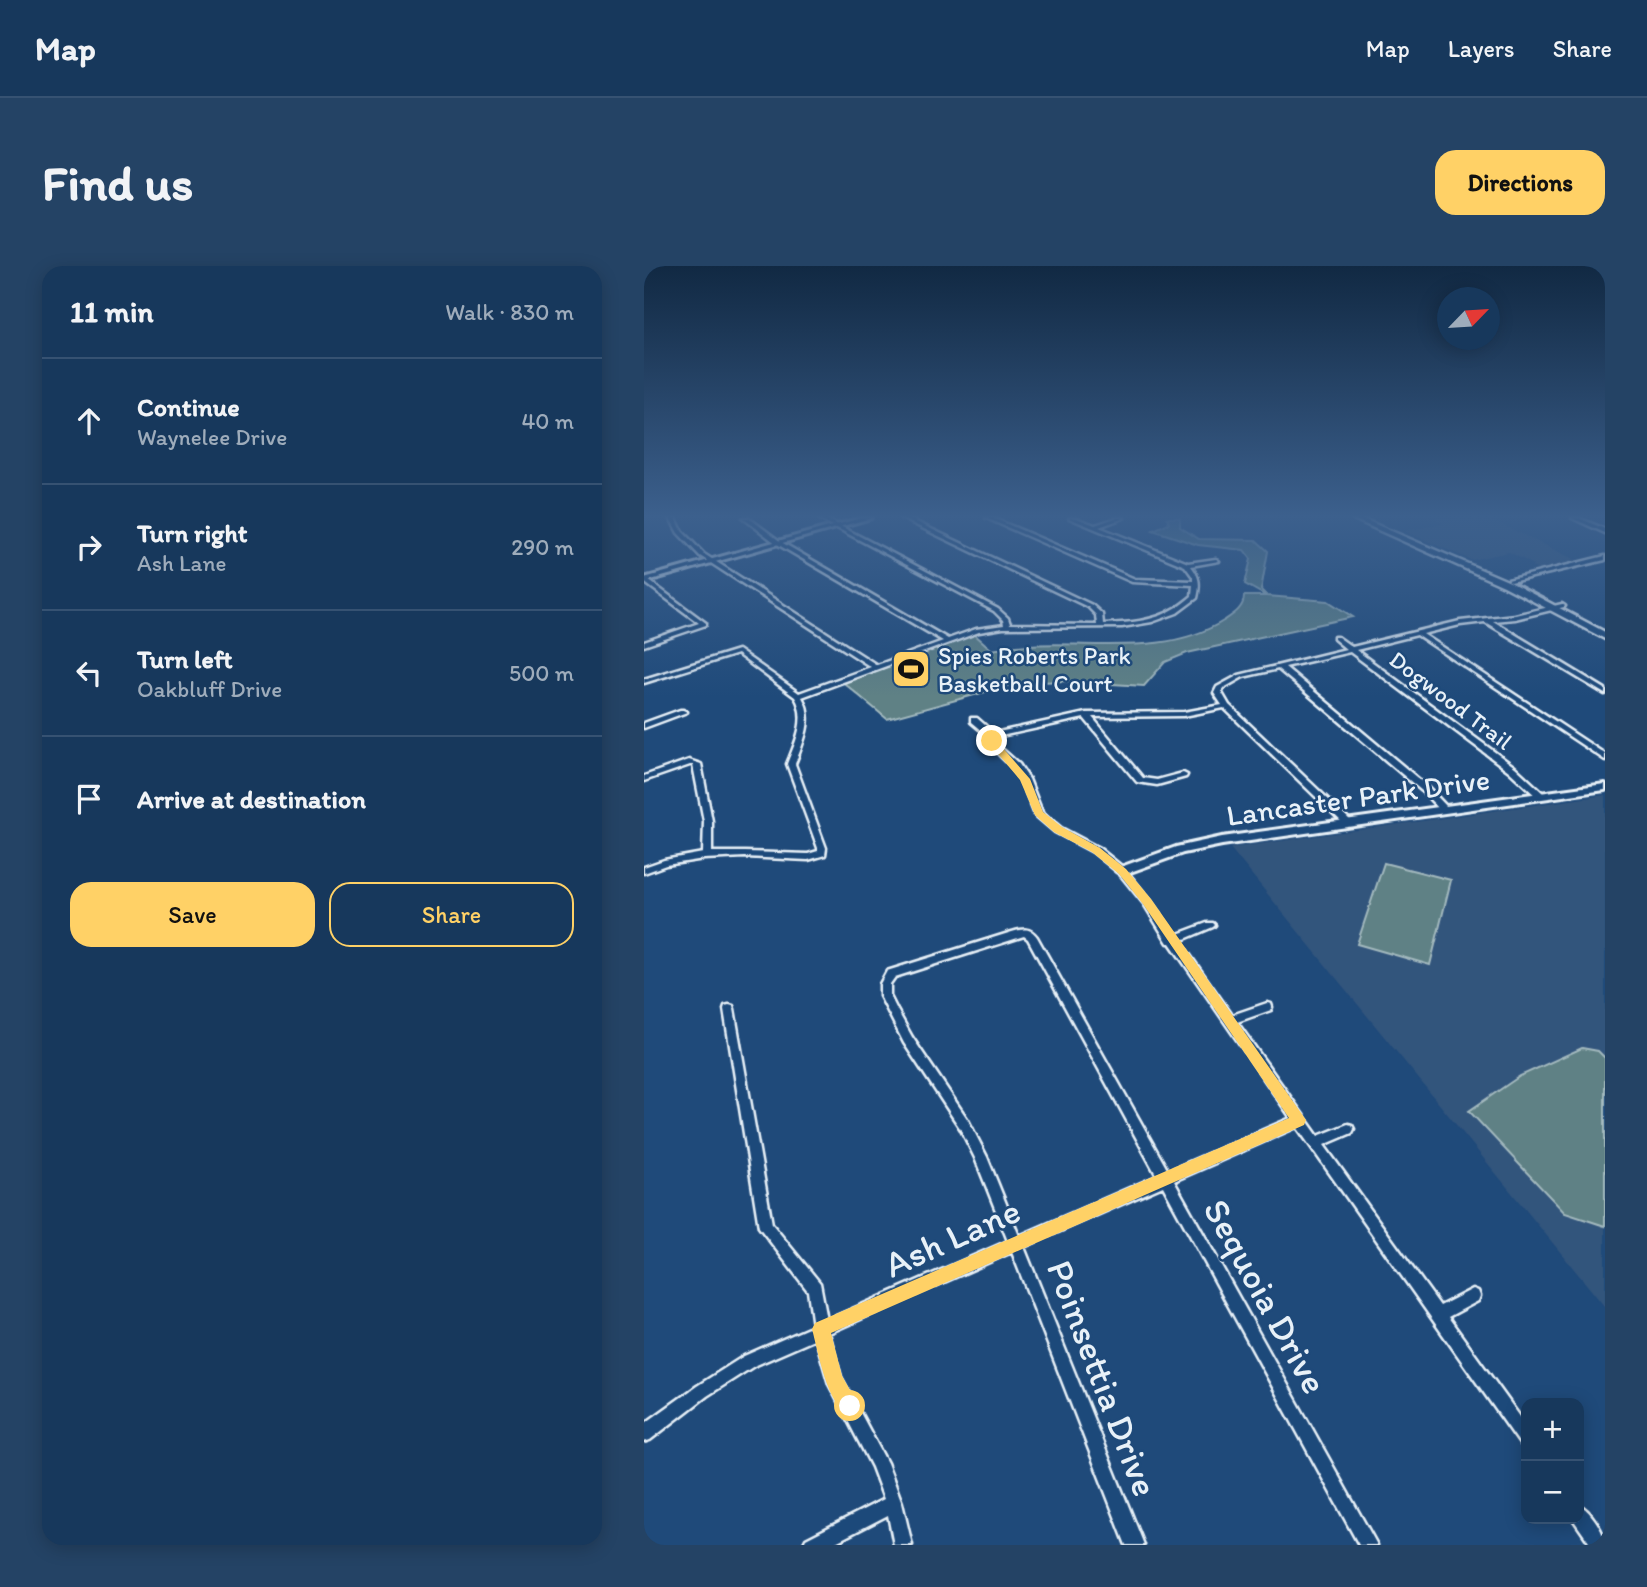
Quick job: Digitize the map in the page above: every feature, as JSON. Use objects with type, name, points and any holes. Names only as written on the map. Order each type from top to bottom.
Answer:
[{"type":"main road","points":[[1499,578],[1605,628]]},
{"type":"main road","points":[[1558,607],[1605,636]]},
{"type":"street","points":[[740,578],[876,667]]},
{"type":"street","points":[[839,578],[946,640]]},
{"type":"street","points":[[934,578],[996,610],[1006,619],[1007,625]]},
{"type":"street","points":[[1029,578],[1090,607],[1099,614],[1100,625]]},
{"type":"street","points":[[1129,578],[1197,583]]},
{"type":"street","points":[[798,696],[978,630],[1007,625],[1142,622],[1172,614],[1195,597],[1195,578]]},
{"type":"street","points":[[1507,581],[1521,578]]},
{"type":"street","points":[[644,580],[704,624],[644,644]]},
{"type":"street","points":[[1348,823],[1226,706],[1218,693],[1219,688],[1241,676],[1351,649],[1460,623],[1558,607]]},
{"type":"street","points":[[1486,620],[1605,692]]},
{"type":"street","points":[[1418,633],[1605,758]]},
{"type":"street","name":"Dogwood Trail","points":[[1336,638],[1512,769],[1541,796]]},
{"type":"street","points":[[644,681],[738,652],[798,696],[804,704],[805,723],[791,764],[822,848],[822,853],[808,857],[707,854],[661,863],[644,870]]},
{"type":"street","points":[[1280,667],[1444,809]]},
{"type":"street","points":[[992,736],[1086,715],[1184,715],[1226,706]]},
{"type":"street","points":[[644,726],[683,712]]},
{"type":"street","points":[[1086,715],[1140,780],[1157,783],[1183,775]]},
{"type":"street","points":[[974,720],[992,736],[997,748],[1025,779],[1038,813],[1058,830],[1096,850],[1122,871],[1521,1431]]},
{"type":"street","points":[[644,779],[690,762],[697,764],[708,821],[707,854]]},
{"type":"street","name":"Lancaster Park Drive","points":[[1122,871],[1180,850],[1222,841],[1605,787]]},
{"type":"street","points":[[1172,940],[1210,925]]},
{"type":"street","name":"Poinsettia Drive","points":[[1026,932],[891,974],[885,984],[889,1003],[908,1040],[976,1146],[1135,1545]]},
{"type":"street","name":"Sequoia Drive","points":[[1026,932],[1032,937],[1367,1545]]},
{"type":"street","points":[[1230,1020],[1267,1007]]},
{"type":"street","points":[[729,1009],[766,1227],[815,1288],[821,1329],[834,1379],[879,1463],[894,1503],[903,1545]]},
{"type":"street","name":"Ash Lane","points":[[644,1434],[702,1391],[749,1361],[1298,1120]]},
{"type":"street","points":[[1315,1143],[1348,1129]]},
{"type":"street","points":[[1438,1315],[1473,1296]]},
{"type":"street","points":[[812,1545],[894,1503]]},
{"type":"street","points":[[1584,1520],[1603,1545]]},
{"type":"shaded area","points":[[1605,795],[1605,1307],[1230,848]]},
{"type":"green space","points":[[1247,578],[1263,578],[1261,590],[1267,596],[1328,601],[1353,617],[1187,653],[1165,662],[1144,686],[1063,681],[1018,683],[887,719],[844,683],[974,634],[992,650],[1051,644],[1111,645],[1170,641],[1198,633],[1225,620],[1240,607],[1244,596],[1266,596],[1245,584]]},
{"type":"green space","points":[[1384,863],[1451,880],[1430,965],[1357,944]]},
{"type":"green space","points":[[1582,1048],[1598,1051],[1605,1058],[1605,1226],[1565,1213],[1469,1111],[1520,1076]]},
{"type":"place","name":"Spies Roberts Park Basketball Court","points":[[911,669]]},
{"type":"route","points":[[850,1406],[834,1379],[821,1329],[1298,1120],[1147,902],[1122,871],[1096,850],[1058,830],[1038,813],[1025,779],[992,741]]}]
